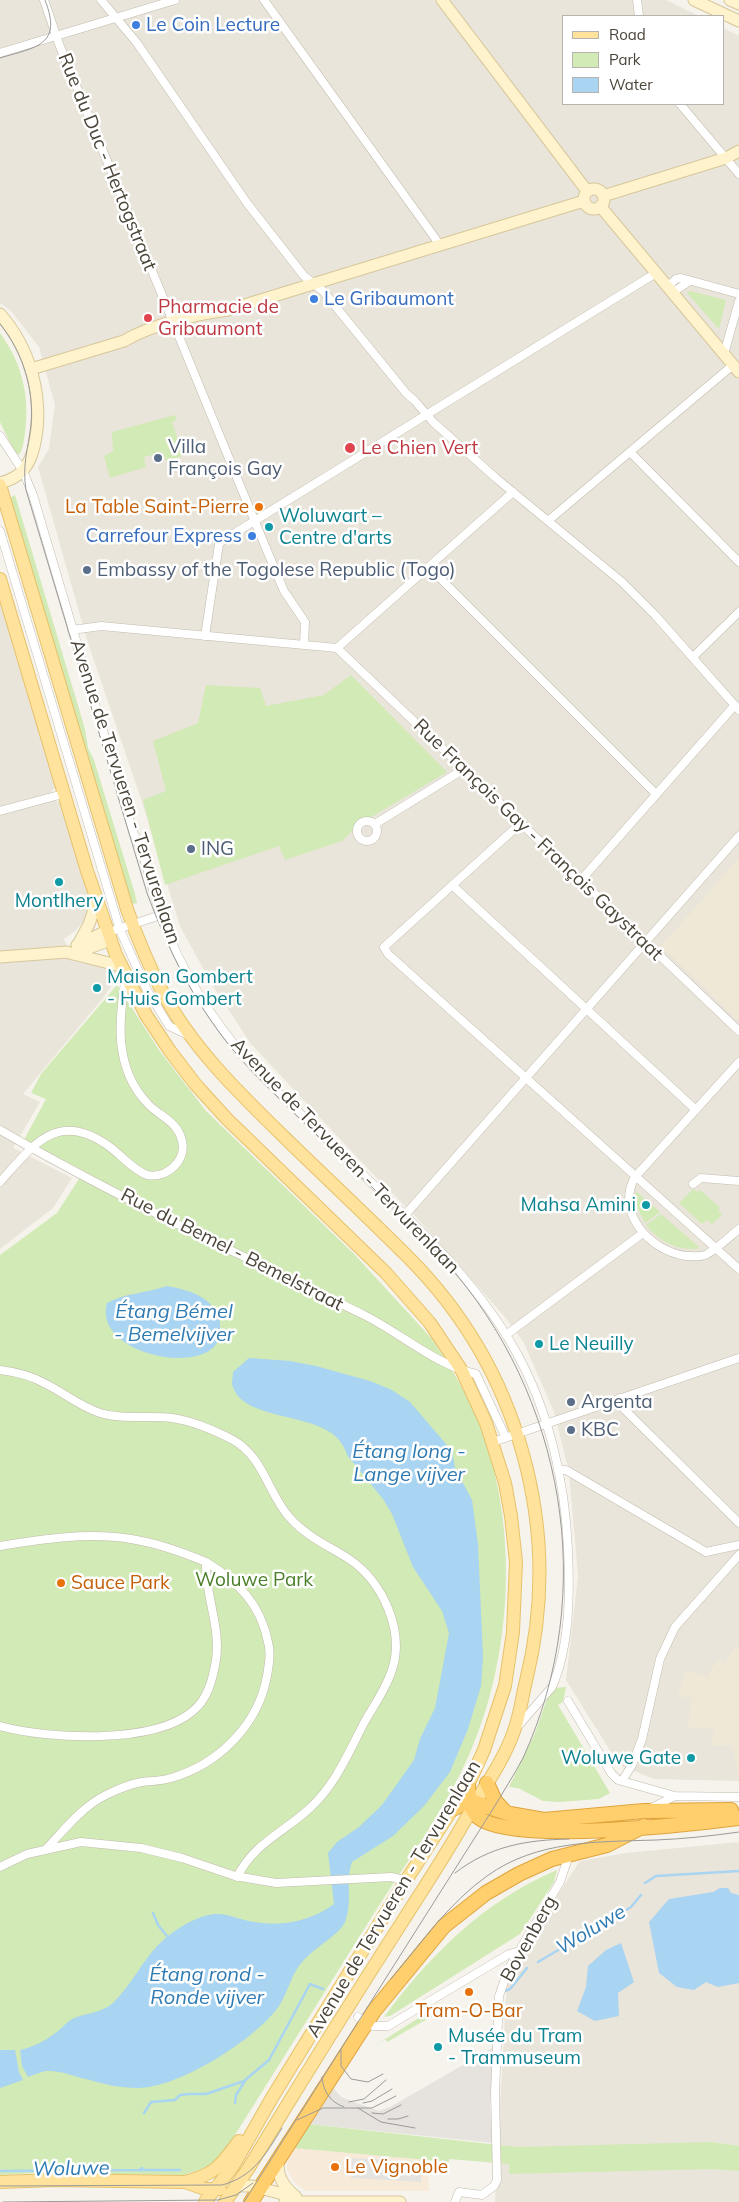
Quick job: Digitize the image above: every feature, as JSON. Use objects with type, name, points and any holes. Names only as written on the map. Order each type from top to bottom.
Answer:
[{"type":"highway","points":[[487,1783],[491,1794],[505,1812]]},
{"type":"highway","points":[[468,1785],[472,1804],[485,1821],[530,1831],[555,1832],[739,1818]]},
{"type":"highway","points":[[450,1810],[472,1804],[544,1820],[644,1812],[739,1809]]},
{"type":"highway","name":"Avenue de Tervueren - Tervurenlaan","points":[[251,2202],[362,2020],[430,1941],[456,1915],[491,1890],[535,1866],[570,1854],[607,1845],[644,1826]]},
{"type":"main road","name":"Avenue de Tervueren - Tervurenlaan","points":[[0,484],[133,925],[163,993],[192,1037],[238,1092],[432,1282],[450,1305],[482,1354],[504,1396],[505,1483],[516,1562],[516,1599],[505,1686],[484,1750],[468,1785],[450,1810],[256,2126],[234,2166],[205,2202]]},
{"type":"main road","name":"Avenue de Tervueren - Tervurenlaan","points":[[0,579],[63,794],[97,901],[112,934],[124,972],[165,1044],[196,1085],[227,1119],[405,1293],[430,1323],[505,1438],[524,1454],[536,1518],[540,1580],[539,1617],[533,1656],[514,1731],[487,1783],[472,1804],[248,2169],[225,2202]]},
{"type":"main road","points":[[185,2182],[216,2169],[223,2164],[238,2142],[256,2126]]},
{"type":"main road","points":[[0,2182],[54,2180],[185,2182],[214,2190],[235,2186]]},
{"type":"street","name":"Rue du Duc - Hertogstraat","points":[[44,0],[56,36],[175,326]]},
{"type":"street","points":[[101,0],[137,43],[247,203],[304,276],[323,291],[400,386],[427,415],[513,492],[622,582],[655,615],[737,707],[656,794],[581,880]]},
{"type":"street","points":[[0,53],[175,0]]},
{"type":"street","points":[[264,0],[440,245]]},
{"type":"street","points":[[442,0],[586,196],[590,207],[602,201],[726,158],[739,151]]},
{"type":"street","points":[[637,0],[639,15]]},
{"type":"street","points":[[696,0],[739,21]]},
{"type":"street","points":[[730,0],[739,4]]},
{"type":"street","points":[[681,105],[739,174]]},
{"type":"street","points":[[31,369],[124,341],[133,336],[175,326],[210,312],[228,310],[440,245],[586,196],[596,189],[602,201],[656,272],[736,368],[630,452],[549,520]]},
{"type":"street","points":[[205,636],[219,544],[656,272]]},
{"type":"street","points":[[670,289],[690,280],[739,294]]},
{"type":"street","points":[[724,354],[739,301]]},
{"type":"street","points":[[0,314],[15,333],[31,369],[38,401],[38,420],[32,452],[23,471],[13,480],[0,484]]},
{"type":"street","points":[[175,326],[284,591],[305,622],[304,645]]},
{"type":"street","name":"Avenue de Tervueren - Tervurenlaan","points":[[0,436],[23,471],[33,495],[72,630],[161,915],[187,976],[209,1011],[239,1051],[456,1267],[506,1335],[528,1374],[546,1423],[558,1470],[565,1511],[569,1568],[567,1613],[562,1651],[552,1687],[514,1731]]},
{"type":"street","points":[[630,452],[739,562]]},
{"type":"street","points":[[72,630],[101,626],[337,648],[513,492]]},
{"type":"street","name":"Avenue de Tervueren - Tervurenlaan","points":[[0,531],[100,864],[112,934],[169,1026],[192,1037]]},
{"type":"street","points":[[429,567],[656,794]]},
{"type":"street","points":[[693,657],[739,612]]},
{"type":"street","name":"Rue François Gay - François Gaystraat","points":[[337,648],[739,1031]]},
{"type":"street","points":[[375,824],[464,769]]},
{"type":"street","points":[[0,811],[63,794]]},
{"type":"street","points":[[521,823],[384,947],[388,954],[739,1269]]},
{"type":"street","points":[[405,1215],[739,836]]},
{"type":"street","name":"Avenue de Tervueren - Tervurenlaan","points":[[78,843],[100,864]]},
{"type":"street","points":[[452,885],[588,1008],[696,1110]]},
{"type":"street","points":[[75,947],[97,901]]},
{"type":"street","points":[[0,957],[75,947],[161,915]]},
{"type":"street","points":[[0,1182],[31,1148],[53,1133],[72,1130],[86,1133],[104,1143],[140,1172],[147,1175],[165,1173],[177,1163],[182,1150],[180,1135],[172,1123],[150,1106],[140,1094],[126,1069],[120,1036],[124,972],[75,947]]},
{"type":"street","points":[[739,1062],[635,1177],[628,1196],[634,1219],[643,1233],[658,1246],[677,1254],[706,1255],[739,1229]]},
{"type":"street","name":"Rue du Bemel - Bemelstraat","points":[[0,1130],[31,1148],[193,1231],[383,1325],[437,1360],[462,1371]]},
{"type":"street","points":[[693,1184],[701,1178],[739,1181]]},
{"type":"street","points":[[506,1335],[643,1233]]},
{"type":"street","points":[[505,1438],[739,1358]]},
{"type":"street","points":[[0,1370],[36,1378],[97,1412],[131,1418],[174,1419],[197,1425],[237,1442],[255,1459],[276,1501],[289,1518],[314,1540],[364,1570],[389,1612],[394,1627],[397,1652],[393,1669],[348,1756],[328,1789],[311,1808],[254,1850],[245,1861],[237,1877]]},
{"type":"street","points":[[620,1398],[625,1410],[739,1523]]},
{"type":"street","points":[[558,1470],[563,1469],[706,1552],[739,1545]]},
{"type":"street","points":[[0,1546],[71,1537],[131,1539],[174,1549],[206,1562],[227,1574],[249,1596],[261,1616],[270,1648],[264,1689],[257,1708],[243,1731],[220,1752],[194,1770],[170,1779],[139,1783],[105,1796],[79,1816],[47,1848]]},
{"type":"street","points":[[622,1781],[632,1765],[642,1739],[660,1659],[675,1627],[739,1555]]},
{"type":"street","points":[[0,1726],[23,1732],[94,1737],[150,1730],[177,1722],[194,1711],[207,1693],[216,1658],[217,1635],[206,1562]]},
{"type":"street","points":[[568,1701],[611,1774],[622,1781],[675,1796],[739,1797]]},
{"type":"street","points":[[644,1812],[675,1796]]},
{"type":"street","points":[[0,1867],[27,1854],[80,1842],[142,1848],[182,1858],[237,1877],[276,1883],[351,1878],[391,1877],[400,1879]]},
{"type":"street","name":"Bovenberg","points":[[455,2202],[459,2192],[482,2195],[494,2186],[497,2180],[494,2092],[499,1996],[508,1970],[560,1882],[570,1854]]},
{"type":"street","points":[[362,2020],[381,2028],[388,2026],[509,1954],[520,1950]]},
{"type":"street","points":[[278,2160],[278,2170],[282,2182],[298,2198]]},
{"type":"street","points":[[235,2186],[260,2188],[311,2201]]},
{"type":"street","points":[[285,2202],[400,2202]]},
{"type":"shaded area","points":[[0,0],[666,0],[697,15],[562,15],[562,105],[724,105],[724,28],[739,36],[739,1781],[654,1779],[619,1765],[566,1680],[578,1576],[569,1472],[554,1412],[524,1343],[505,1317],[416,1217],[370,1171],[251,1044],[211,983],[180,926],[141,799],[87,640],[38,467],[49,449],[55,405],[39,347],[11,311],[0,303]]},
{"type":"shaded area","points":[[0,598],[56,786],[51,792],[54,800],[61,803],[90,898],[84,920],[76,930],[64,939],[72,961],[116,970],[120,979],[119,984],[117,977],[103,998],[23,1094],[40,1102],[13,1148],[72,1178],[53,1208],[0,1249]]},
{"type":"shaded area","points":[[739,858],[739,1021],[661,946]]},
{"type":"shaded area","points":[[736,1646],[739,1648],[739,1781],[732,1745],[711,1746],[714,1729],[688,1727],[692,1698],[678,1696],[686,1671],[708,1677],[716,1660],[725,1663]]},
{"type":"shaded area","points":[[739,1842],[739,2146],[713,2142],[713,2168],[739,2171],[739,2202],[495,2202],[507,1978],[525,1945],[580,1861],[626,1853]]},
{"type":"shaded area","points":[[494,2047],[490,2106],[494,2143],[308,2124],[332,2086],[341,2097],[379,2111],[392,2106]]},
{"type":"shaded area","points":[[294,2148],[428,2160],[429,2191],[306,2191],[295,2183],[287,2170],[288,2157]]},
{"type":"shaded area","points":[[352,2158],[421,2162],[421,2182],[351,2178]]},
{"type":"green space","points":[[690,291],[726,300],[719,329],[687,293]]},
{"type":"green space","points":[[0,333],[14,356],[23,380],[26,419],[25,433],[19,455],[14,451],[0,422]]},
{"type":"green space","points":[[175,415],[177,420],[172,422],[178,440],[181,439],[179,450],[182,456],[166,461],[163,452],[144,457],[146,467],[110,478],[104,456],[113,451],[112,432]]},
{"type":"green space","points":[[15,495],[85,729],[88,748],[94,760],[137,903],[132,904],[10,498]]},
{"type":"green space","points":[[351,675],[447,772],[358,825],[342,841],[285,860],[279,846],[165,885],[143,800],[166,791],[153,741],[198,723],[206,685],[260,688],[266,706],[324,695]]},
{"type":"green space","name":"Woluwe Park","points":[[117,985],[159,1050],[206,1111],[355,1255],[432,1339],[453,1372],[465,1393],[483,1435],[496,1479],[504,1526],[506,1573],[504,1621],[497,1668],[485,1713],[469,1755],[448,1797],[223,2154],[212,2165],[184,2175],[35,2173],[0,2175],[0,1255],[57,1213],[84,1171],[24,1140],[46,1099],[31,1093],[41,1074]]},
{"type":"green space","points":[[693,1189],[698,1192],[700,1190],[720,1208],[718,1211],[722,1215],[712,1224],[707,1220],[702,1224],[679,1203]]},
{"type":"green space","points":[[637,1192],[660,1212],[645,1223],[637,1207],[635,1194]]},
{"type":"green space","points":[[661,1214],[699,1247],[698,1249],[683,1248],[669,1244],[651,1231],[646,1225]]},
{"type":"green space","points":[[566,1687],[563,1702],[558,1705],[610,1793],[599,1799],[559,1802],[543,1801],[518,1788],[509,1787],[535,1733],[548,1696],[555,1688]]},
{"type":"green space","points":[[557,1870],[554,1882],[520,1934],[390,2016],[384,2017],[420,1972],[440,1951],[483,1913],[531,1882]]},
{"type":"green space","points":[[434,2008],[436,2014],[387,2042],[385,2039]]},
{"type":"green space","points":[[308,2124],[517,2147],[713,2142],[739,2146],[739,2171],[713,2169],[509,2174],[509,2164],[449,2159],[449,2162],[294,2148]]},
{"type":"water","name":"Étang Bémel - Bemelvijver","points":[[167,1286],[197,1294],[214,1308],[219,1317],[220,1334],[213,1348],[198,1356],[178,1358],[156,1355],[135,1348],[118,1337],[107,1321],[107,1303],[121,1297]]},
{"type":"water","points":[[249,1358],[290,1361],[316,1366],[370,1381],[392,1390],[410,1402],[452,1451],[455,1468],[472,1500],[478,1544],[483,1657],[481,1686],[468,1729],[450,1772],[424,1806],[393,1836],[352,1862],[345,1922],[338,1931],[300,1965],[279,2006],[253,2033],[195,2071],[155,2086],[138,2088],[118,2086],[51,2071],[44,2071],[28,2077],[22,2066],[20,2050],[45,2040],[72,2019],[110,2006],[162,1941],[186,1924],[199,1918],[218,1914],[262,1923],[291,1922],[318,1914],[334,1904],[328,1853],[337,1842],[359,1827],[382,1805],[414,1760],[420,1739],[435,1708],[449,1633],[442,1611],[413,1567],[392,1514],[383,1499],[347,1455],[339,1440],[326,1430],[310,1423],[255,1407],[241,1399],[232,1385],[233,1372]]},
{"type":"water","points":[[720,1888],[728,1888],[731,1893],[739,1895],[739,1983],[718,1987],[706,1982],[694,1990],[677,1987],[659,1973],[649,1922],[669,1899],[713,1892]]},
{"type":"water","points":[[621,1943],[634,1982],[618,1993],[619,2016],[595,2021],[577,2011],[586,1987],[588,1966],[606,1950]]},
{"type":"water","points":[[0,2050],[15,2050],[19,2072],[23,2080],[0,2088]]},
{"type":"waterway","name":"Woluwe","points":[[645,1883],[656,1876],[739,1871]]},
{"type":"waterway","name":"Woluwe","points":[[538,1962],[631,1907],[641,1895]]},
{"type":"waterway","points":[[153,1913],[158,1925],[167,1936]]},
{"type":"waterway","name":"Woluwe","points":[[505,1991],[510,1989],[527,1968]]},
{"type":"waterway","name":"Woluwe","points":[[144,2113],[151,2102],[175,2100],[180,2095],[206,2094],[244,2081],[269,2060],[310,1984],[323,1989]]},
{"type":"waterway","name":"Woluwe","points":[[235,2103],[236,2095],[245,2081]]},
{"type":"waterway","name":"Woluwe","points":[[0,2171],[140,2170],[142,2168]]},
{"type":"waterway","points":[[140,2170],[180,2170]]},
{"type":"tram line","points":[[0,58],[35,47],[48,36],[51,27],[50,15],[45,0]]},
{"type":"tram line","points":[[0,324],[21,359],[29,384],[31,425],[25,465],[26,490],[147,893],[170,949],[199,1002],[238,1056],[291,1110],[427,1241],[486,1314],[518,1372],[542,1434],[558,1498],[563,1563],[560,1629],[546,1695],[523,1758],[493,1809],[244,2202]]},
{"type":"tram line","points":[[391,1979],[460,1898],[487,1876],[506,1864],[526,1855],[568,1845],[612,1841],[676,1839],[739,1832]]},
{"type":"tram line","points":[[455,1873],[482,1856],[509,1846],[538,1841],[569,1839]]},
{"type":"tram line","points":[[341,2050],[341,2066],[351,2079],[368,2082],[383,2074]]},
{"type":"tram line","points":[[322,2077],[328,2095],[344,2107]]},
{"type":"tram line","points":[[349,2102],[364,2099],[386,2080]]},
{"type":"tram line","points":[[363,2103],[372,2101],[392,2089]]},
{"type":"tram line","points":[[297,2120],[323,2108],[372,2108],[396,2096]]},
{"type":"tram line","points":[[372,2113],[383,2114],[401,2105]]},
{"type":"tram line","points":[[358,2108],[381,2122],[415,2128]]},
{"type":"tram line","points":[[388,2119],[408,2116]]},
{"type":"tram line","points":[[0,2186],[222,2185],[242,2176],[258,2163],[282,2128]]},
{"type":"tram line","points":[[3,2202],[218,2200],[236,2195],[253,2183]]},
{"type":"place","name":"Le Coin Lecture","points":[[136,25]]},
{"type":"place","name":"Le Gribaumont","points":[[314,299]]},
{"type":"place","name":"Pharmacie de Gribaumont","points":[[148,318]]},
{"type":"place","name":"Le Chien Vert","points":[[350,448]]},
{"type":"place","name":"Villa François Gay","points":[[158,458]]},
{"type":"place","name":"La Table Saint-Pierre","points":[[259,507]]},
{"type":"place","name":"Woluwart – Centre d'arts","points":[[269,527]]},
{"type":"place","name":"Carrefour Express","points":[[252,536]]},
{"type":"place","name":"Embassy of the Togolese Republic (Togo)","points":[[87,570]]},
{"type":"place","name":"ING","points":[[191,849]]},
{"type":"place","name":"Montlhery","points":[[59,882]]},
{"type":"place","name":"Maison Gombert - Huis Gombert","points":[[97,988]]},
{"type":"place","name":"Mahsa Amini","points":[[646,1205]]},
{"type":"place","name":"Le Neuilly","points":[[539,1344]]},
{"type":"place","name":"Argenta","points":[[571,1402]]},
{"type":"place","name":"KBC","points":[[571,1430]]},
{"type":"place","name":"Sauce Park","points":[[61,1583]]},
{"type":"place","name":"Woluwe Gate","points":[[691,1758]]},
{"type":"place","name":"Tram-O-Bar","points":[[469,1992]]},
{"type":"place","name":"Musée du Tram - Trammuseum","points":[[438,2047]]},
{"type":"place","name":"Le Vignoble","points":[[335,2167]]},
{"type":"water label","name":"Étang long - Lange vijver","points":[[409,1464]]},
{"type":"water label","name":"Étang rond - Ronde vijver","points":[[207,1986]]}]
